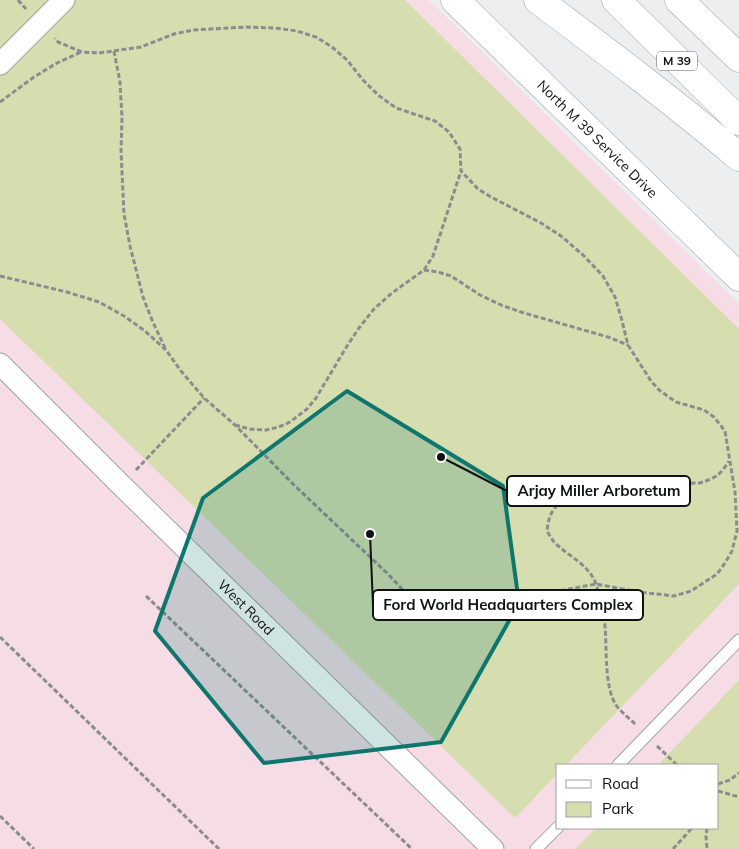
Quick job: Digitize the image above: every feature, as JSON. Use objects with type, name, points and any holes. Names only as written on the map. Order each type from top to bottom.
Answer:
[{"type":"main road","name":"North M 39 Service Drive","points":[[455,0],[739,277]]},
{"type":"main road","points":[[538,0],[628,68],[739,157]]},
{"type":"main road","name":"M 39","points":[[616,0],[739,121]]},
{"type":"main road","points":[[684,4],[739,58]]},
{"type":"street","points":[[0,64],[64,0]]},
{"type":"street","name":"West Road","points":[[0,364],[493,849]]},
{"type":"lane","points":[[619,764],[739,640]]},
{"type":"lane","points":[[536,849],[556,829]]},
{"type":"path","points":[[0,102],[34,77],[82,52],[114,52],[193,30],[212,28],[275,28],[297,31],[316,37],[332,47],[347,60],[378,96],[396,108],[435,122],[449,132],[460,149],[461,171],[439,242],[424,270],[392,293],[374,309],[307,409],[290,422],[266,430],[250,429],[235,425]]},
{"type":"path","points":[[114,52],[120,82],[124,214],[143,297],[166,350],[204,398],[235,425],[293,484],[388,574],[414,602],[429,610],[446,612],[596,584],[674,596],[691,591],[717,574],[732,551],[737,531],[735,492],[725,431],[714,417],[704,410],[676,402],[650,381],[628,345],[615,296],[603,276],[583,255],[542,223],[491,197],[478,188],[461,171]]},
{"type":"path","points":[[424,270],[451,276],[480,295],[524,314],[608,337],[628,345]]},
{"type":"path","points":[[0,276],[67,292],[99,302],[145,331],[166,350]]},
{"type":"path","points":[[121,485],[204,398]]},
{"type":"path","points":[[676,764],[616,705],[607,677],[605,623],[596,584],[584,566],[554,542],[547,531],[549,519],[554,509],[562,501],[581,491],[610,486],[700,484],[712,480],[722,472],[730,460]]},
{"type":"path","points":[[146,596],[412,849]]},
{"type":"path","points":[[0,637],[219,849]]},
{"type":"path","points":[[719,784],[730,780],[739,773]]},
{"type":"path","points":[[719,791],[739,797]]},
{"type":"path","points":[[0,816],[34,849]]},
{"type":"path","points":[[673,849],[691,829]]},
{"type":"path","points":[[707,829],[707,849]]},
{"type":"highlighted area","points":[[347,391],[503,486],[519,603],[441,742],[264,763],[155,631],[203,498]]},
{"type":"shaded area","points":[[0,0],[429,0],[739,304],[739,849],[0,849]]},
{"type":"green space","points":[[0,0],[405,0],[739,329],[739,584],[567,764],[556,764],[556,775],[515,818],[0,319]]},
{"type":"green space","points":[[739,680],[739,849],[575,849],[595,829],[719,829],[719,764],[659,764]]},
{"type":"place","name":"Arjay Miller Arboretum","points":[[441,457]]},
{"type":"place","name":"Ford World Headquarters Complex","points":[[370,534]]}]
